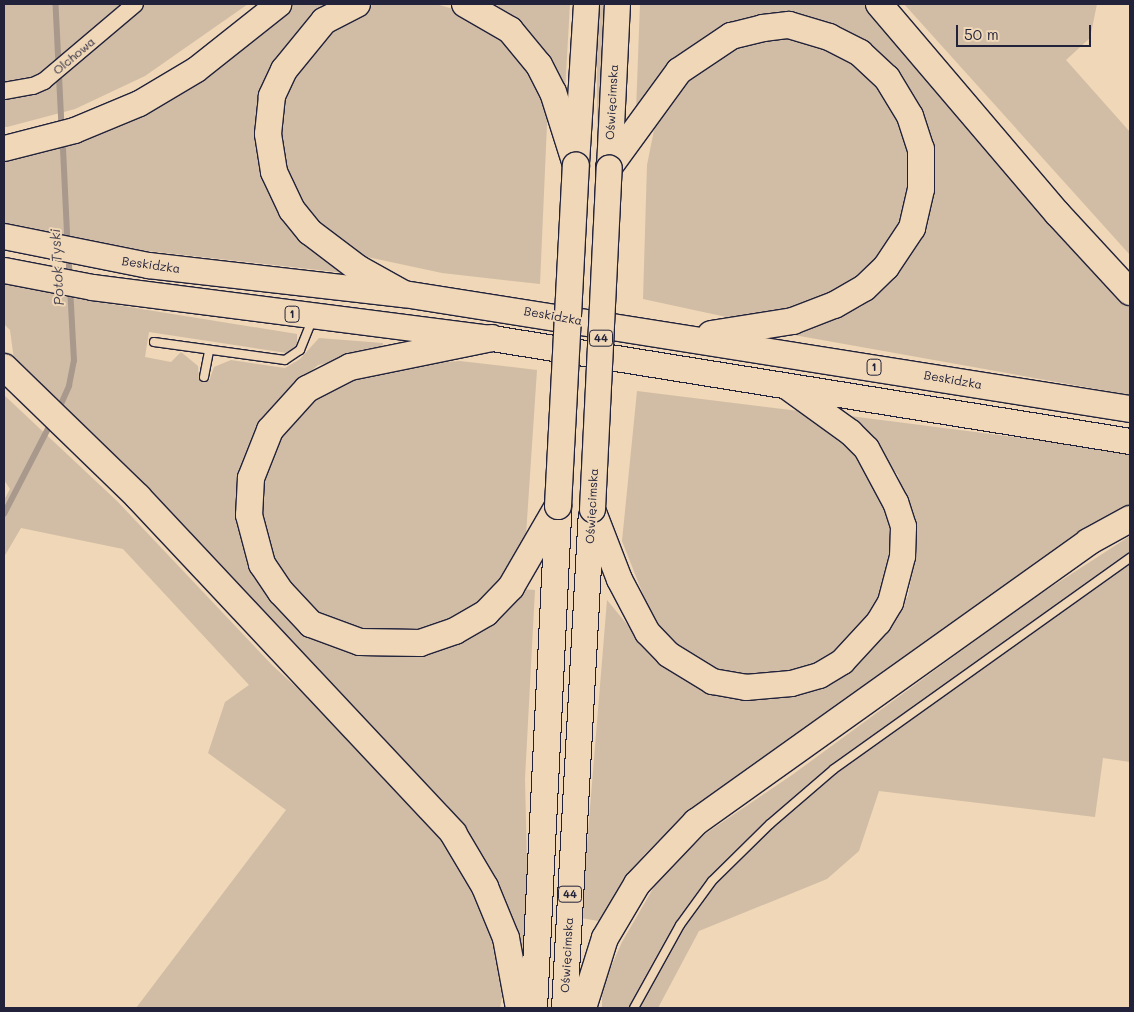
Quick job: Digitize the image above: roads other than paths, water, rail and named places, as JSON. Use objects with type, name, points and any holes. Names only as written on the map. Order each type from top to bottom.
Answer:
[{"type":"highway","points":[[357,4],[324,21],[284,70],[271,105],[268,134],[274,172],[292,210],[310,232],[359,268],[404,294]]},
{"type":"highway","points":[[465,4],[510,30],[539,64],[553,92],[576,165]]},
{"type":"highway","points":[[879,4],[1058,214],[1130,292]]},
{"type":"highway","points":[[609,167],[678,71],[731,36],[763,28],[789,25],[829,37],[860,53],[887,78],[910,116],[921,149],[921,189],[912,228],[881,272],[857,292],[794,320],[689,338]]},
{"type":"highway","name":"44","points":[[534,1008],[576,165]]},
{"type":"highway","name":"Beskidzka","points":[[404,294],[1130,409]]},
{"type":"highway","points":[[492,338],[350,367],[307,389],[270,430],[251,478],[249,516],[262,564],[281,592],[311,624],[360,642],[420,643],[455,631],[486,613],[511,587],[558,506]]},
{"type":"highway","points":[[4,367],[138,497],[453,833],[485,887],[506,938],[519,1008]]},
{"type":"highway","points":[[583,1008],[606,938],[637,884],[690,828],[1088,542],[1130,519]]},
{"type":"main road","points":[[12,147],[74,130],[139,104],[196,69],[278,4]]},
{"type":"main road","name":"44","points":[[576,165],[586,4]]},
{"type":"main road","name":"Oświęcimska","points":[[564,1008],[592,509],[617,4]]},
{"type":"main road","name":"Beskidzka","points":[[4,236],[46,247],[96,256],[404,294]]},
{"type":"main road","name":"1","points":[[4,270],[47,280],[92,287],[492,338],[1130,441]]},
{"type":"main road","points":[[592,509],[620,579],[646,632],[668,654],[706,677],[745,687],[792,683],[819,675],[842,661],[878,622],[890,602],[902,556],[902,526],[895,502],[866,448],[850,432],[785,385]]},
{"type":"street","name":"Olchowa","points":[[4,91],[33,86],[44,81],[135,4]]},
{"type":"lane","points":[[154,342],[285,360],[300,350],[314,316]]},
{"type":"lane","points":[[204,377],[209,351]]},
{"type":"lane","points":[[634,1008],[680,925],[712,881],[770,824],[834,770],[1130,558]]},
{"type":"waterway","name":"Potok Tyski","points":[[56,4],[62,126]]},
{"type":"waterway","name":"Potok Tyski","points":[[63,138],[68,244]]},
{"type":"waterway","name":"Potok Tyski","points":[[69,256],[70,276]]},
{"type":"waterway","name":"Potok Tyski","points":[[58,411],[69,386],[74,361],[70,288]]},
{"type":"waterway","name":"Potok Tyski","points":[[4,514],[51,423]]}]
